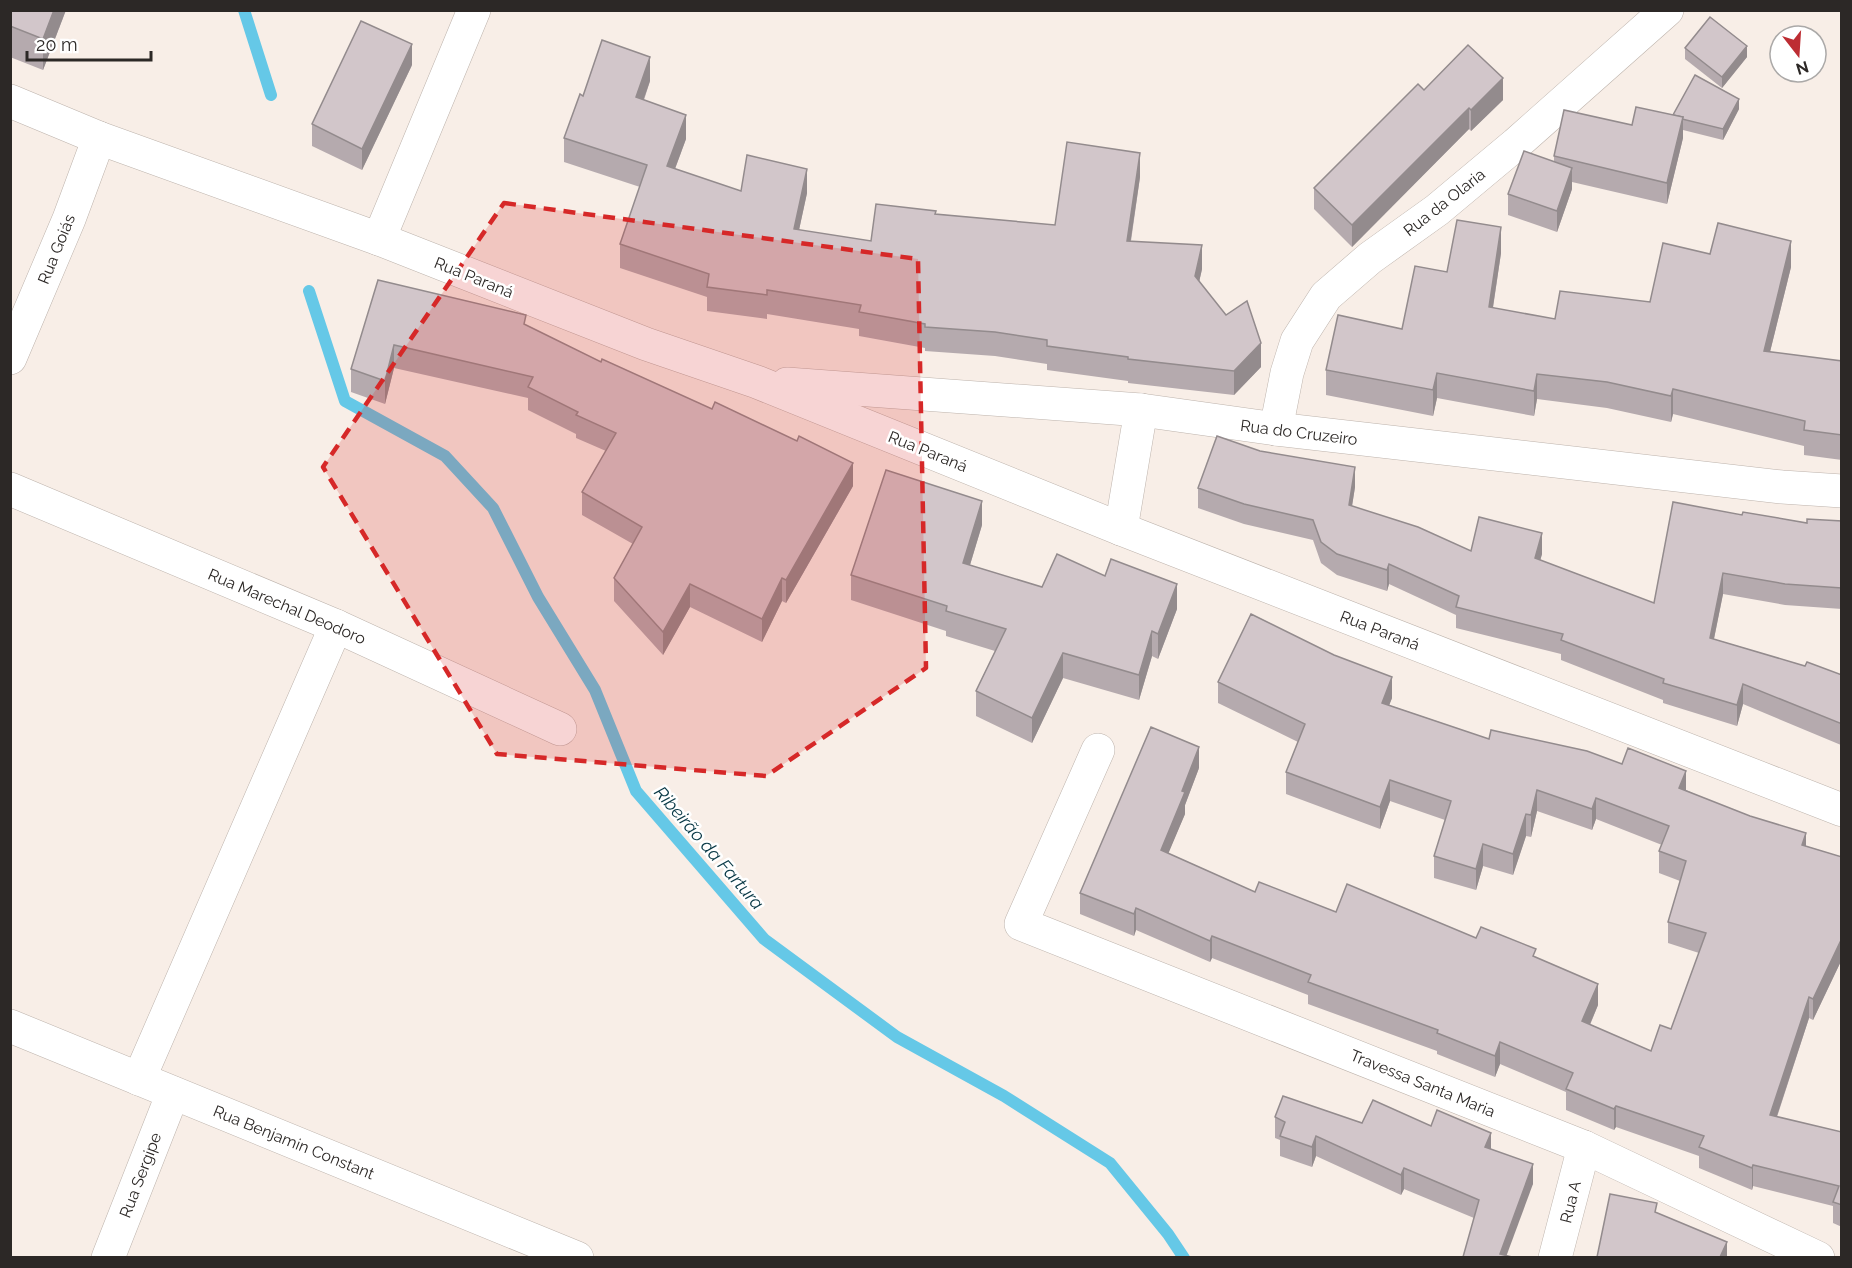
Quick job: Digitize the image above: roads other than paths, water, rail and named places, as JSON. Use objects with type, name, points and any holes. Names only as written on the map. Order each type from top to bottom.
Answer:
[{"type":"street","points":[[379,239],[474,10]]},
{"type":"street","name":"Rua da Olaria","points":[[1276,429],[1287,373],[1297,340],[1326,296],[1370,258],[1437,210],[1516,144],[1668,10]]},
{"type":"street","name":"Rua Paraná","points":[[10,101],[99,138],[379,239],[625,336],[756,382],[1121,529],[1842,810]]},
{"type":"street","name":"Rua Goiás","points":[[10,358],[69,219],[99,138]]},
{"type":"street","name":"Rua do Cruzeiro","points":[[756,382],[1140,410],[1276,429],[1782,487],[1842,491]]},
{"type":"street","points":[[1121,529],[1140,410]]},
{"type":"street","name":"Rua Marechal Deodoro","points":[[10,489],[336,626],[560,729]]},
{"type":"street","points":[[139,1079],[336,626]]},
{"type":"street","name":"Travessa Santa Maria","points":[[1098,750],[1021,924],[1584,1146],[1818,1257]]},
{"type":"street","name":"Rua Benjamin Constant","points":[[10,1026],[577,1257]]},
{"type":"street","name":"Rua Sergipe","points":[[108,1257],[173,1093]]},
{"type":"street","name":"Rua A","points":[[1555,1257],[1584,1146]]},
{"type":"waterway","name":"Ribeirão da Fartura","points":[[244,10],[271,95]]},
{"type":"waterway","name":"Ribeirão da Fartura","points":[[309,291],[345,401],[445,456],[493,508],[538,597],[595,690],[636,791],[764,939],[897,1037],[1004,1096],[1110,1163],[1168,1234],[1184,1258]]}]
